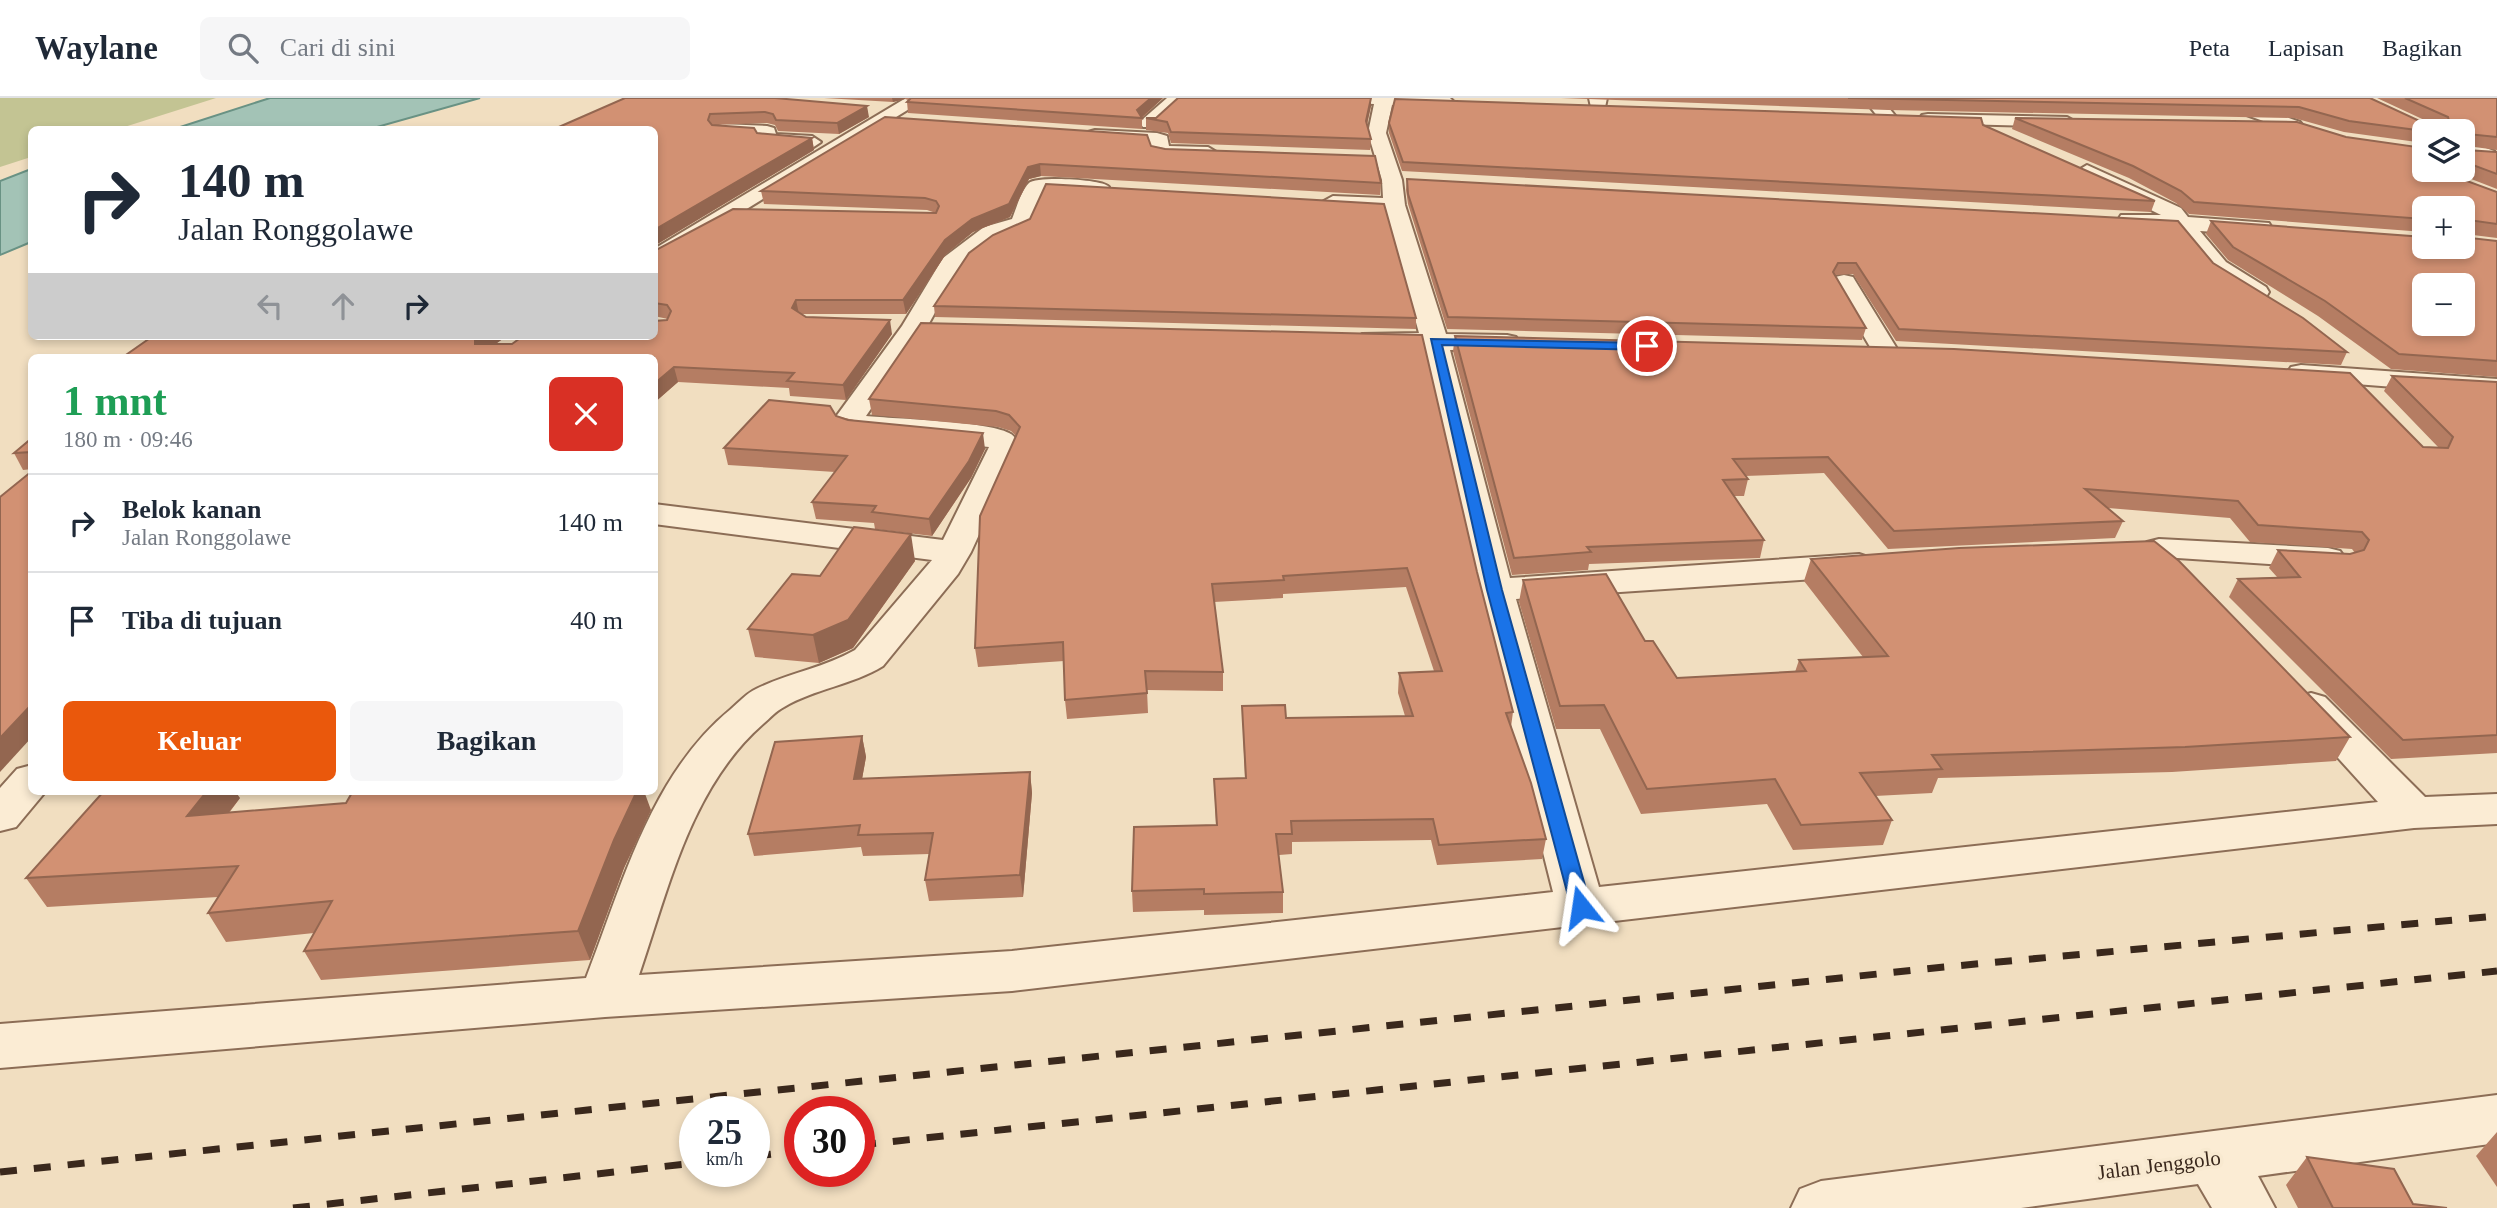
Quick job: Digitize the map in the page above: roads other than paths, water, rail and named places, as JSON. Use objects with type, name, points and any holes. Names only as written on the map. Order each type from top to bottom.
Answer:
[{"type":"street","points":[[658,257],[918,98]]},
{"type":"street","points":[[1149,122],[1177,98]]},
{"type":"street","points":[[1352,98],[1464,103]]},
{"type":"street","points":[[1872,98],[1901,118]]},
{"type":"street","points":[[2217,98],[2312,132]]},
{"type":"street","points":[[1384,100],[1377,133],[1389,169],[1394,205],[1435,342],[1495,590],[1581,907]]},
{"type":"street","points":[[1860,117],[2091,122]]},
{"type":"street","points":[[1970,120],[2021,142]]},
{"type":"street","points":[[2240,125],[2294,126]]},
{"type":"street","points":[[722,130],[767,132],[767,138],[775,140],[842,144]]},
{"type":"street","points":[[1070,135],[1157,139],[1160,140],[1159,151],[1223,153]]},
{"type":"street","points":[[2475,150],[2492,156]]},
{"type":"street","points":[[1358,158],[1420,181]]},
{"type":"street","points":[[2071,164],[2147,198],[2173,213],[2218,267],[2278,305]]},
{"type":"street","points":[[605,997],[664,834],[684,793],[725,735],[769,698],[853,667],[869,658],[940,574],[954,552],[983,497],[1004,445],[998,439],[983,436],[851,424],[842,411],[951,263],[992,232],[1021,223],[1037,186],[1119,189]]},
{"type":"street","points":[[1312,200],[1394,205]]},
{"type":"street","points":[[732,212],[771,213]]},
{"type":"street","points":[[2114,220],[2279,230]]},
{"type":"street","points":[[667,226],[703,229]]},
{"type":"street","points":[[1844,282],[1899,352],[1858,351]]},
{"type":"street","points":[[906,326],[942,328]]},
{"type":"street","points":[[1339,339],[1531,344]]},
{"type":"street","points":[[2280,372],[2349,365],[2379,392],[2497,387]]},
{"type":"street","points":[[658,515],[954,552]]},
{"type":"street","points":[[2197,588],[2145,550],[2340,559]]},
{"type":"street","points":[[1495,590],[1749,575],[1897,561]]},
{"type":"street","points":[[2291,686],[2413,813]]},
{"type":"street","points":[[0,816],[28,784]]},
{"type":"street","points":[[0,1046],[605,997],[1012,971],[2413,813],[2497,809]]},
{"type":"street","name":"Jalan Jenggolo","points":[[1821,1208],[2497,1119]]},
{"type":"street","points":[[2214,1158],[2245,1208]]},
{"type":"railway","points":[[0,1172],[1944,967],[2497,916]]},
{"type":"railway","points":[[875,1143],[2497,971]]},
{"type":"railway","points":[[770,1154],[784,1153]]},
{"type":"railway","points":[[293,1208],[679,1165]]}]
